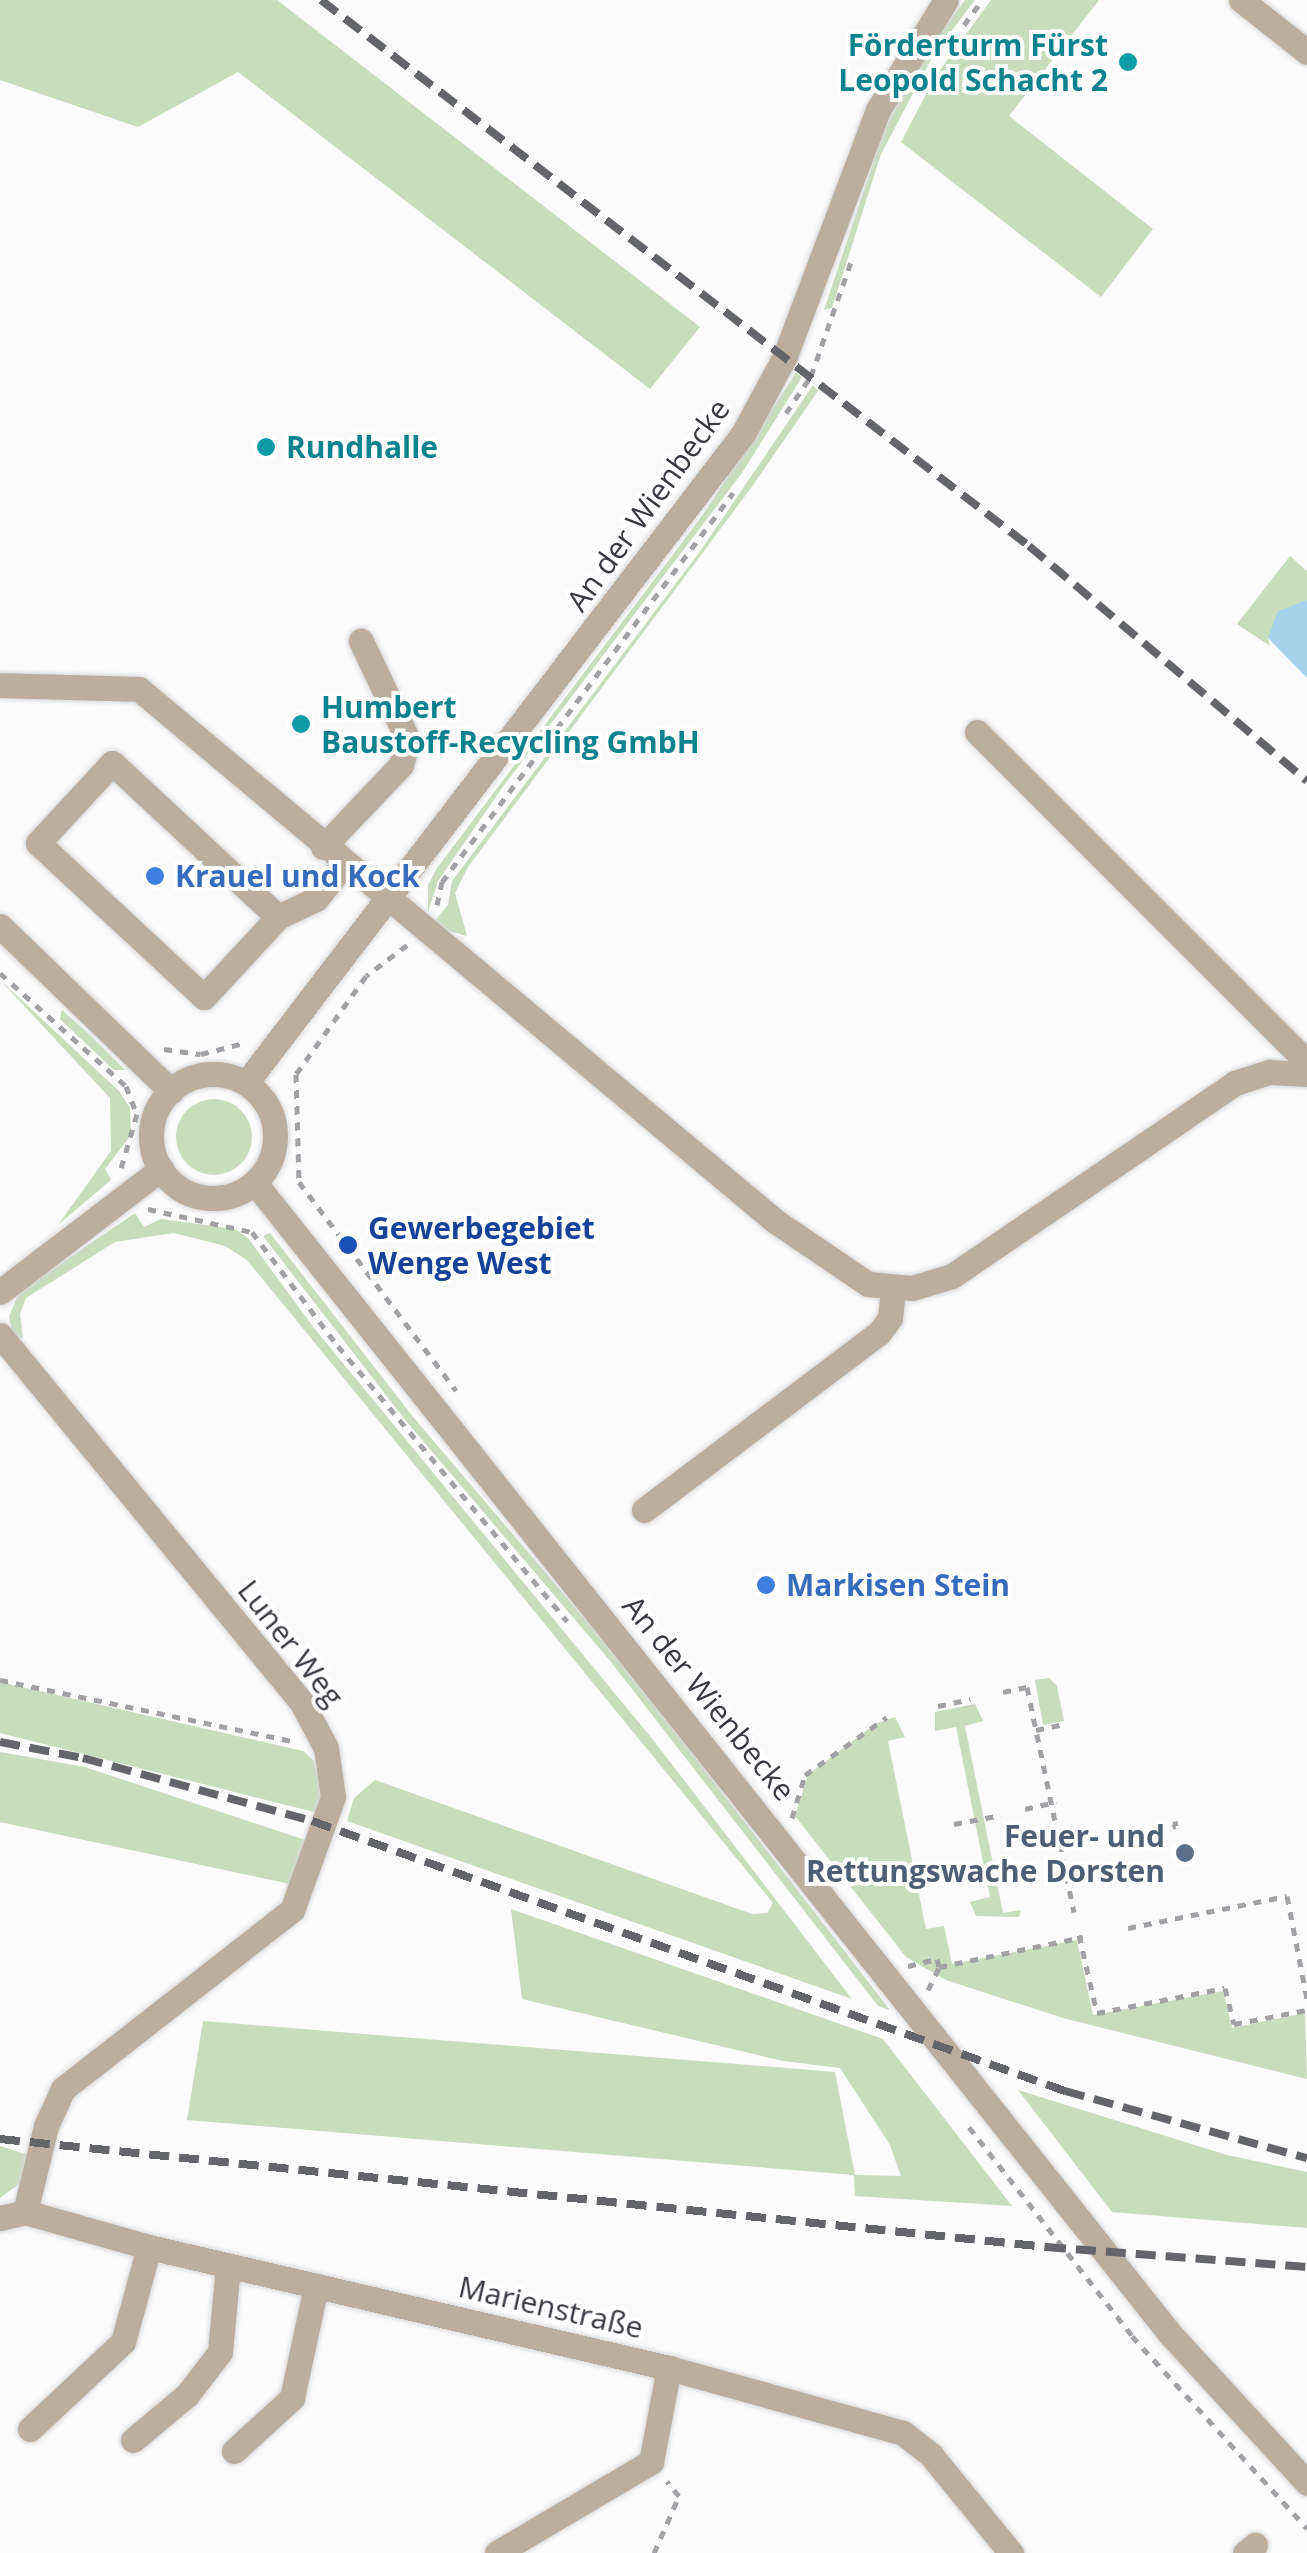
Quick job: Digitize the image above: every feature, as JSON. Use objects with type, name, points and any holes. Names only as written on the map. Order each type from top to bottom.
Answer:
[{"type":"street","name":"An der Wienbecke","points":[[246,1084],[743,434],[785,356],[878,110],[946,0]]},
{"type":"street","points":[[1241,0],[1307,52]]},
{"type":"street","points":[[322,847],[401,765],[408,740],[361,641]]},
{"type":"street","points":[[0,684],[138,689],[386,902],[801,1241],[844,1274],[893,1289],[952,1276],[1234,1083],[1269,1072],[1307,1074]]},
{"type":"street","points":[[977,732],[1307,1062]]},
{"type":"street","points":[[278,917],[112,763],[38,843],[204,998],[278,917],[316,899],[344,865]]},
{"type":"street","points":[[0,926],[172,1090]]},
{"type":"street","points":[[208,1074],[246,1084],[270,1112],[274,1150],[255,1183],[236,1194],[194,1196],[161,1169],[154,1120],[172,1090],[208,1074]]},
{"type":"street","points":[[0,1292],[161,1169]]},
{"type":"street","name":"An der Wienbecke","points":[[255,1183],[1171,2335],[1307,2483]]},
{"type":"street","points":[[644,1510],[879,1333],[890,1318],[893,1289]]},
{"type":"street","name":"Luner Weg","points":[[0,1334],[302,1703],[326,1748],[334,1797],[292,1910],[63,2090],[12,2215]]},
{"type":"street","name":"Marienstraße","points":[[12,2215],[669,2368],[903,2433],[931,2456],[1011,2553]]},
{"type":"street","points":[[30,2429],[123,2342],[149,2247]]},
{"type":"street","points":[[133,2440],[187,2395],[220,2352],[228,2266]]},
{"type":"street","points":[[234,2452],[292,2398],[316,2286]]},
{"type":"street","points":[[497,2553],[651,2462],[669,2368]]},
{"type":"path","points":[[0,973],[134,1098],[136,1133],[120,1172]]},
{"type":"path","points":[[163,1050],[201,1054],[252,1042]]},
{"type":"path","points":[[296,1074],[302,1190]]},
{"type":"path","points":[[143,1206],[252,1232],[338,1346],[578,1634]]},
{"type":"path","points":[[0,1680],[326,1748]]},
{"type":"path","points":[[1003,1692],[1026,1687],[1054,1802],[1074,1912]]},
{"type":"path","points":[[938,1706],[970,1700]]},
{"type":"path","points":[[792,1821],[806,1774],[887,1717]]},
{"type":"path","points":[[1036,1730],[1064,1724]]},
{"type":"path","points":[[1026,1809],[1054,1802]]},
{"type":"path","points":[[954,1824],[1001,1815]]},
{"type":"path","points":[[1110,1840],[1176,1826],[1174,1820]]},
{"type":"path","points":[[1128,1928],[1286,1896],[1307,1999]]},
{"type":"path","points":[[939,1967],[1081,1937],[1096,2013],[1225,1988],[1234,2024],[1307,2010]]},
{"type":"path","points":[[905,1966],[938,1960],[937,1982],[926,1992]]},
{"type":"path","points":[[963,2119],[1132,2336],[1307,2528]]},
{"type":"path","points":[[651,2462],[679,2496],[654,2553]]},
{"type":"green space","points":[[0,0],[277,0],[700,327],[650,389],[238,72],[138,127],[0,80]]},
{"type":"green space","points":[[965,0],[975,0],[934,54],[881,154],[832,308],[824,310],[884,130],[925,53]]},
{"type":"green space","points":[[991,0],[1099,0],[1009,116],[1153,229],[1101,297],[901,142],[935,77]]},
{"type":"green space","points":[[796,373],[802,377],[742,473],[502,788],[438,881],[428,912],[428,885],[437,868],[702,516]]},
{"type":"green space","points":[[813,385],[818,391],[751,488],[468,867],[455,893],[467,936],[449,931],[435,921],[448,905],[452,881],[701,550]]},
{"type":"green space","points":[[1290,556],[1307,571],[1307,600],[1268,638],[1270,646],[1237,624]]},
{"type":"green space","points":[[0,980],[119,1091],[130,1108],[131,1135],[105,1169],[111,1180],[58,1225],[111,1151],[110,1098]]},
{"type":"green space","points":[[62,1010],[125,1070],[114,1070],[60,1019]]},
{"type":"green space","points":[[214,1099],[241,1110],[252,1137],[241,1164],[214,1175],[187,1164],[176,1137],[187,1110]]},
{"type":"green space","points":[[135,1213],[144,1227],[161,1219],[235,1229],[248,1238],[314,1328],[654,1741],[852,1999],[347,1821],[354,1798],[375,1780],[752,1914],[767,1913],[773,1903],[247,1260],[225,1246],[174,1233],[115,1242],[26,1298],[20,1314],[23,1338],[14,1339],[9,1317],[19,1292]]},
{"type":"green space","points":[[270,1233],[414,1418],[619,1659],[890,2010],[878,2006],[611,1662],[406,1421],[263,1236]]},
{"type":"green space","points":[[1049,1678],[1057,1686],[1064,1721],[1043,1725],[1035,1680]]},
{"type":"green space","points":[[0,1682],[303,1751],[314,1761],[324,1802],[318,1813],[0,1733]]},
{"type":"green space","points":[[975,1704],[983,1721],[965,1726],[1003,1913],[1021,1910],[1019,1917],[976,1916],[970,1902],[990,1897],[956,1727],[935,1731],[935,1712]]},
{"type":"green space","points":[[895,1717],[905,1737],[888,1741],[926,1929],[944,1926],[952,1964],[1077,1940],[1093,2015],[1223,1991],[1232,2028],[1305,2013],[1307,2079],[1063,2018],[946,1980],[906,1957],[795,1816],[808,1775],[875,1724]]},
{"type":"green space","points":[[0,1752],[85,1767],[305,1840],[290,1884],[0,1822]]},
{"type":"green space","points":[[511,1909],[883,2039],[1012,2206],[855,2196],[854,2175],[187,2120],[203,2021],[835,2072],[855,2175],[901,2176],[890,2145],[840,2068],[783,2061],[522,1999]]},
{"type":"green space","points":[[1018,2090],[1227,2155],[1307,2172],[1307,2228],[1112,2212]]},
{"type":"green space","points":[[0,2146],[28,2155],[27,2178],[0,2198]]},
{"type":"water","points":[[1307,600],[1307,678],[1268,638],[1278,611]]},
{"type":"railway","points":[[321,0],[1029,546],[1307,781]]},
{"type":"railway","points":[[0,1742],[83,1758],[312,1821],[1065,2091],[1307,2158]]},
{"type":"railway","points":[[0,2139],[1046,2247],[1307,2267]]},
{"type":"place","name":"Förderturm Fürst Leopold Schacht 2","points":[[1128,62]]},
{"type":"place","name":"Rundhalle","points":[[266,447]]},
{"type":"place","name":"Humbert Baustoff-Recycling GmbH","points":[[301,724]]},
{"type":"place","name":"Krauel und Kock","points":[[155,876]]},
{"type":"place","name":"Gewerbegebiet Wenge West","points":[[348,1245]]},
{"type":"place","name":"Markisen Stein","points":[[766,1585]]},
{"type":"place","name":"Feuer- und Rettungswache Dorsten","points":[[1185,1853]]}]
